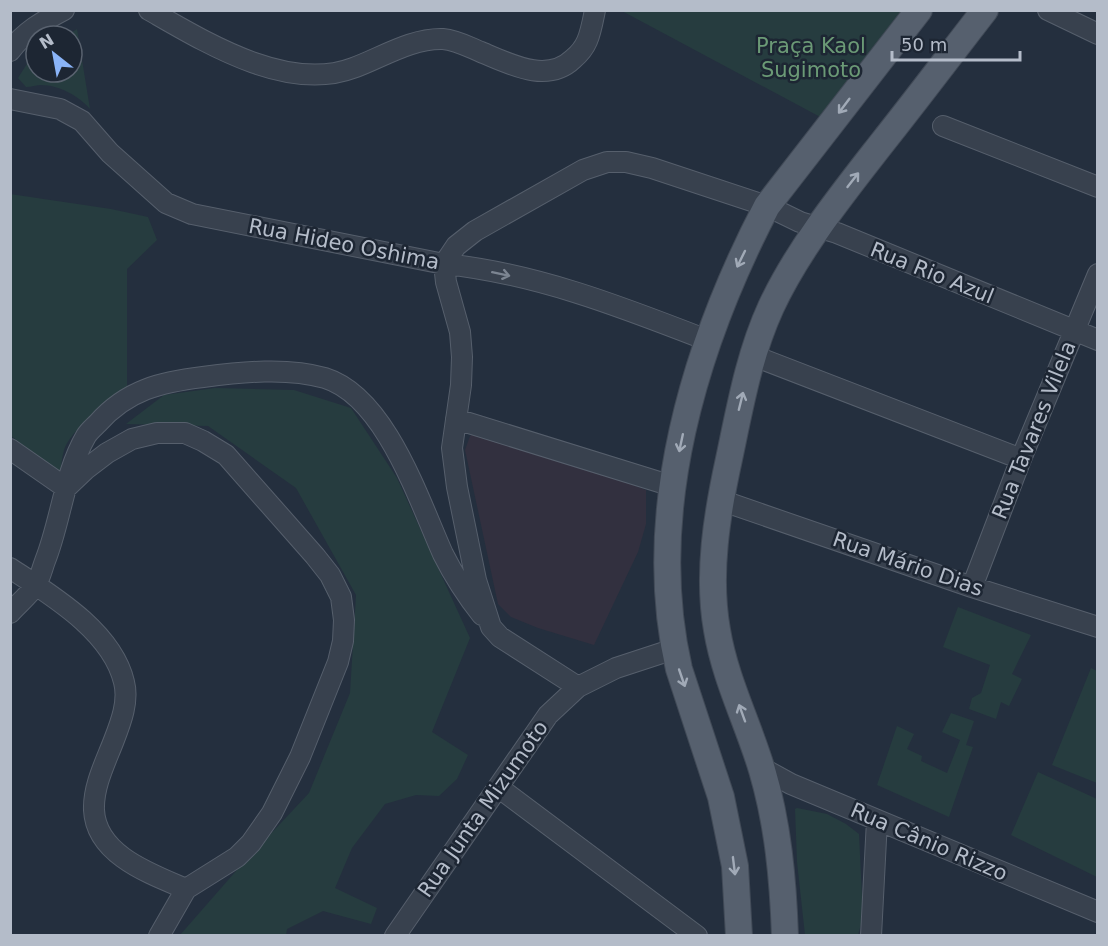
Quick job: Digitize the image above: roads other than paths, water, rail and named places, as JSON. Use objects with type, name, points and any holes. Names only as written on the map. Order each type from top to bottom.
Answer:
[{"type":"main road","points":[[739,936],[735,866],[721,797],[674,649],[669,598],[668,551],[672,486],[687,412],[707,340],[731,279],[767,206],[919,10]]},
{"type":"main road","points":[[785,936],[781,861],[772,809],[762,768],[726,671],[716,630],[712,582],[720,500],[740,404],[754,356],[775,300],[799,257],[832,208],[985,10]]},
{"type":"street","points":[[10,51],[18,40],[44,20],[64,10]]},
{"type":"street","points":[[149,10],[231,54],[280,70],[309,75],[332,74],[351,69],[429,39],[445,39],[542,73],[554,71],[568,64],[580,53],[587,41],[595,10]]},
{"type":"street","points":[[1048,10],[1098,34]]},
{"type":"street","name":"Rua Hideo Oshima","points":[[10,99],[60,109],[82,122],[110,153],[158,197],[192,214],[444,264],[466,266],[557,286],[597,298],[707,340]]},
{"type":"street","points":[[943,126],[1098,187]]},
{"type":"street","name":"Rua Rio Azul","points":[[444,264],[456,246],[475,231],[583,170],[607,162],[626,162],[652,168],[767,206],[801,222],[837,233],[1098,340]]},
{"type":"street","points":[[444,264],[446,282],[460,332],[461,375],[452,448],[457,487],[476,580],[491,627]]},
{"type":"street","name":"Rua Tavares Vilela","points":[[972,587],[1021,459],[1098,274]]},
{"type":"street","points":[[754,356],[1021,459]]},
{"type":"street","points":[[10,613],[36,585],[52,546],[74,463],[87,435],[110,409],[135,393],[159,384],[228,374],[289,372],[324,378],[339,384],[360,400],[379,422],[409,477],[444,556],[465,593],[500,637],[578,687]]},
{"type":"street","points":[[456,419],[672,486]]},
{"type":"street","points":[[66,488],[107,453],[132,439],[157,433],[185,433],[226,455],[315,556],[330,575],[341,597],[344,620],[343,642],[338,662],[300,757],[272,813],[251,843],[237,856],[186,889],[159,936]]},
{"type":"street","points":[[10,449],[66,488]]},
{"type":"street","name":"Rua Mário Dias","points":[[720,500],[972,587],[1097,625]]},
{"type":"street","points":[[10,568],[36,585],[95,632],[119,666],[125,683],[125,706],[98,783],[94,809],[97,825],[120,855],[147,872],[186,889]]},
{"type":"street","name":"Rua Junta Mizumoto","points":[[395,936],[548,715],[578,687],[616,668],[674,649]]},
{"type":"street","name":"Rua Cânio Rizzo","points":[[762,768],[791,784],[1098,912]]},
{"type":"street","points":[[498,787],[697,936]]},
{"type":"street","points":[[870,936],[877,820]]},
{"type":"park label","name":"Praça Kaol Sugimoto","points":[[811,58]]}]
